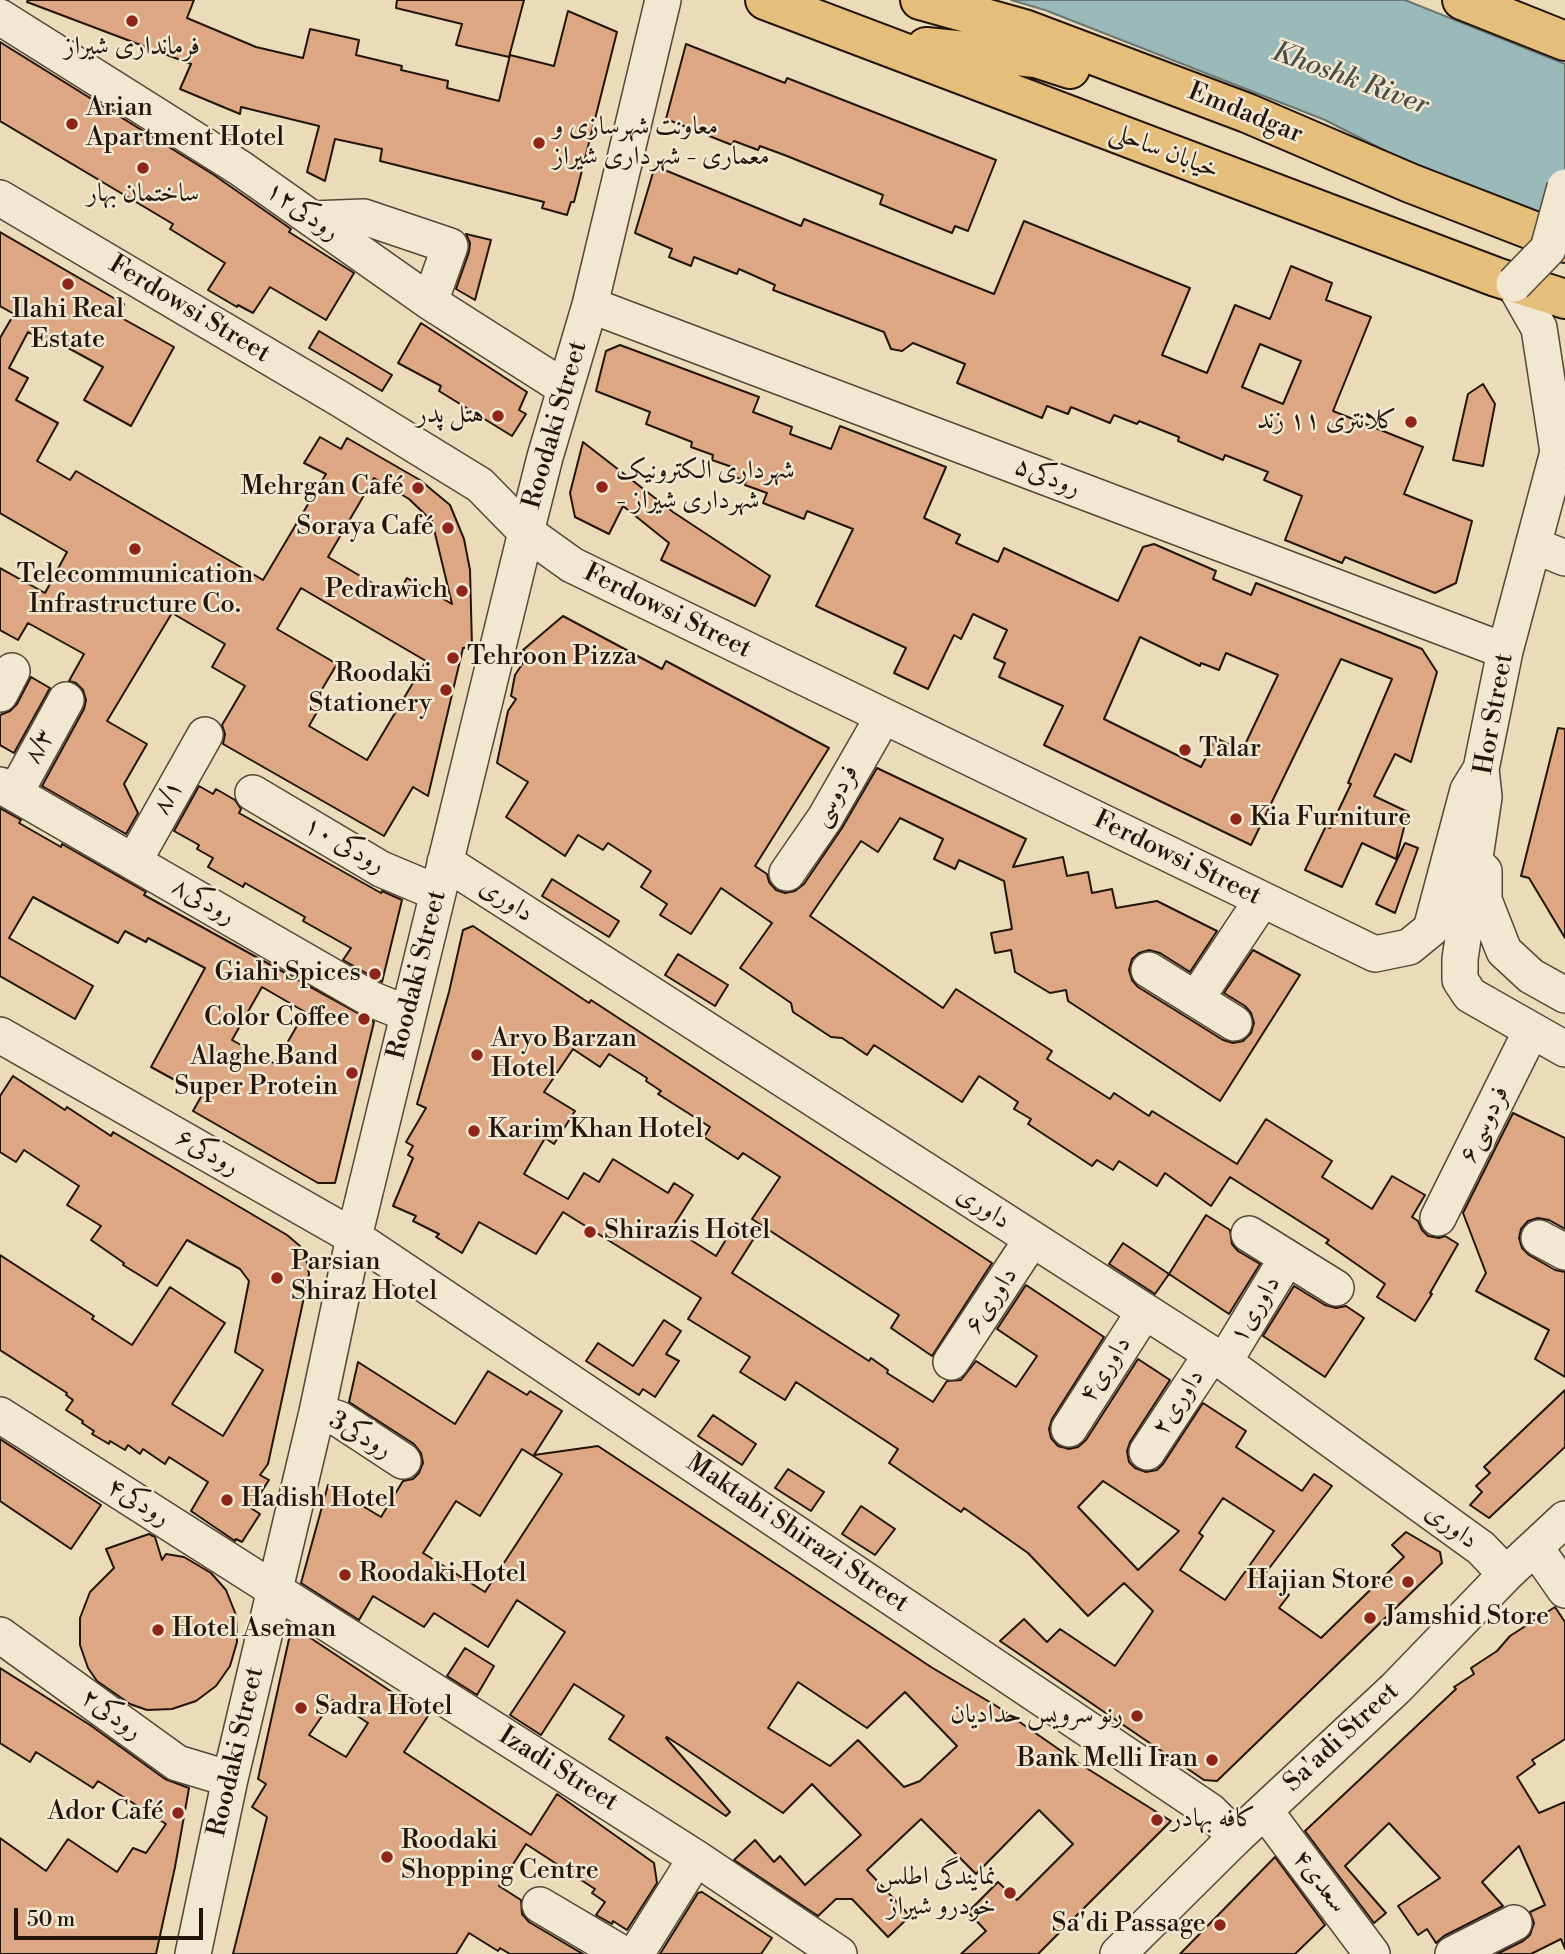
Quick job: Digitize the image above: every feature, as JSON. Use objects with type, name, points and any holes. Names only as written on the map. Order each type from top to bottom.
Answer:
[{"type":"main road","name":"خیابان ساحلی","points":[[765,0],[1514,284],[1565,299]]},
{"type":"main road","name":"Emdadgar","points":[[920,0],[1048,38],[1247,113],[1410,183],[1565,243]]},
{"type":"main road","points":[[1461,0],[1565,41]]},
{"type":"main road","points":[[874,42],[1036,58],[1410,183]]},
{"type":"street","name":"Roodaki Street","points":[[193,1954],[230,1779],[317,1412],[354,1237],[526,531],[590,305],[663,0]]},
{"type":"street","name":"رودکی۱۲","points":[[0,17],[240,168],[430,303],[565,388]]},
{"type":"street","points":[[1514,284],[1548,249],[1565,187]]},
{"type":"street","name":"Ferdowsi Street","points":[[0,198],[480,485],[526,531],[572,565],[1375,954],[1409,947],[1431,929],[1468,790],[1482,783]]},
{"type":"street","points":[[312,219],[364,218],[450,246],[430,303]]},
{"type":"street","name":"Hor Street","points":[[1514,284],[1539,328],[1561,443],[1505,651],[1482,783],[1460,959],[1460,980],[1470,995],[1531,1031]]},
{"type":"street","name":"رودکی۵","points":[[590,305],[1505,651]]},
{"type":"street","points":[[1533,545],[1565,558]]},
{"type":"street","name":"۸/۳","points":[[7,789],[66,700]]},
{"type":"street","name":"فردوسی","points":[[787,873],[825,818],[883,717]]},
{"type":"street","name":"۸/۱","points":[[134,862],[205,736]]},
{"type":"street","points":[[1482,783],[1484,900],[1504,951],[1531,976],[1565,995]]},
{"type":"street","name":"رودکی۸","points":[[7,789],[371,999],[408,1014]]},
{"type":"street","name":"رودکی ۱۰","points":[[253,793],[382,869],[442,878]]},
{"type":"street","name":"داوری","points":[[442,878],[1032,1239],[1218,1359],[1481,1548],[1506,1574]]},
{"type":"street","points":[[1196,999],[1262,900]]},
{"type":"street","points":[[1149,970],[1234,1023]]},
{"type":"street","points":[[1531,1031],[1565,1049]]},
{"type":"street","name":"فردوسی۶","points":[[1438,1218],[1531,1031]]},
{"type":"street","name":"رودکی۶","points":[[0,1035],[354,1237]]},
{"type":"street","points":[[1249,1234],[1336,1288]]},
{"type":"street","name":"Maktabi Shirazi Street","points":[[354,1237],[1210,1811],[1236,1837]]},
{"type":"street","name":"داوری۶","points":[[951,1362],[1032,1239]]},
{"type":"street","name":"داوری۱","points":[[1218,1359],[1287,1258]]},
{"type":"street","name":"داوری۴","points":[[1069,1429],[1144,1312]]},
{"type":"street","name":"داوری۲","points":[[1147,1452],[1218,1359]]},
{"type":"street","name":"3رودکی","points":[[317,1412],[339,1419],[403,1461]]},
{"type":"street","name":"رودکی۴","points":[[0,1415],[275,1589]]},
{"type":"street","name":"Sa'adi Street","points":[[1118,1954],[1236,1837],[1396,1688],[1506,1574],[1565,1519]]},
{"type":"street","points":[[1535,1547],[1565,1590]]},
{"type":"street","name":"Izadi Street","points":[[275,1589],[696,1858],[839,1954]]},
{"type":"street","name":"رودکی۲","points":[[0,1636],[177,1763],[230,1779]]},
{"type":"street","name":"سعدی۴","points":[[1265,1811],[1372,1954]]},
{"type":"street","points":[[636,1954],[696,1858]]},
{"type":"street","points":[[540,1905],[623,1954]]},
{"type":"street","points":[[1453,1954],[1514,1923]]},
{"type":"water","name":"Khoshk River","points":[[1011,0],[1405,0],[1565,64],[1565,224],[1415,166],[1325,120],[1045,10]]},
{"type":"building","points":[[194,0],[187,18],[256,47],[303,58],[310,29],[359,40],[356,55],[402,66],[401,70],[448,81],[447,88],[499,101],[510,55],[554,66],[568,11],[617,32],[574,202],[571,202],[567,215],[542,208],[544,202],[380,161],[382,149],[335,139],[325,181],[307,172],[319,126],[241,107],[240,114],[180,89],[191,64],[27,2]]},
{"type":"building","points":[[397,0],[524,0],[509,57],[456,45],[462,24],[396,8]]},
{"type":"building","points":[[0,42],[214,175],[291,229],[289,232],[354,273],[326,320],[270,287],[253,313],[208,290],[225,263],[170,229],[173,224],[0,121]]},
{"type":"building","points":[[686,44],[785,83],[787,78],[996,160],[968,231],[955,226],[952,233],[880,204],[883,195],[787,156],[760,146],[758,150],[734,141],[732,145],[666,119]]},
{"type":"building","points":[[655,166],[801,226],[804,219],[994,294],[1024,221],[1190,288],[1162,355],[1207,373],[1235,305],[1270,319],[1291,266],[1332,283],[1326,300],[1371,317],[1333,411],[1423,447],[1404,494],[1472,521],[1456,583],[1435,593],[1345,557],[1342,563],[1285,540],[1302,496],[1264,480],[1268,472],[1225,455],[1223,460],[1178,441],[1179,437],[1139,421],[1137,424],[1114,415],[1110,423],[1071,407],[1068,414],[1047,406],[1042,418],[957,383],[965,364],[913,343],[902,351],[891,349],[884,332],[773,290],[775,285],[739,269],[737,274],[694,257],[691,266],[669,257],[672,249],[635,233]],"holes":[[[1260,344],[1301,361],[1283,404],[1242,387]]]},
{"type":"building","points":[[0,232],[124,304],[118,316],[174,347],[131,426],[84,400],[103,367],[50,338],[47,343],[28,332],[9,368],[28,378],[16,400],[58,423],[37,461],[70,480],[76,471],[263,580],[326,474],[304,463],[320,437],[341,449],[347,438],[420,480],[450,505],[464,539],[470,570],[472,647],[463,648],[428,796],[413,787],[384,836],[223,744],[225,734],[222,725],[245,686],[212,667],[225,644],[172,613],[107,721],[147,744],[124,784],[138,813],[126,834],[42,786],[84,709],[86,700],[83,690],[76,683],[69,681],[84,654],[28,623],[18,640],[0,630],[0,568],[45,593],[67,552],[0,513],[0,338],[14,314],[0,306]],"holes":[[[374,478],[409,499],[432,521],[452,604],[407,578],[396,597],[328,557]],[[301,588],[426,661],[367,760],[309,726],[321,705],[315,701],[337,664],[277,629]]]},
{"type":"building","points":[[466,234],[491,240],[475,300],[456,289],[469,252],[470,243]]},
{"type":"building","points":[[421,323],[527,392],[519,410],[526,414],[512,436],[439,391],[441,386],[398,363]]},
{"type":"building","points":[[319,331],[392,375],[382,391],[309,348]]},
{"type":"building","points":[[620,345],[759,397],[753,412],[792,427],[790,434],[831,449],[840,426],[946,467],[924,518],[960,535],[956,543],[998,562],[1004,548],[1118,601],[1143,547],[1154,544],[1216,571],[1213,579],[1251,595],[1256,583],[1422,649],[1437,672],[1411,762],[1395,754],[1374,796],[1408,812],[1396,859],[1362,843],[1342,887],[1305,870],[1326,826],[1330,828],[1351,784],[1348,783],[1392,679],[1341,659],[1251,845],[1044,745],[1063,706],[999,677],[1005,663],[994,658],[1007,630],[973,614],[961,639],[954,635],[928,689],[894,673],[906,648],[816,606],[853,529],[807,511],[804,519],[763,503],[767,493],[745,485],[746,481],[729,475],[732,467],[712,460],[713,455],[691,447],[692,442],[646,424],[650,412],[596,391],[606,351]],"holes":[[[1140,637],[1200,666],[1201,663],[1219,670],[1226,653],[1278,675],[1242,751],[1216,738],[1201,767],[1104,719]]]},
{"type":"building","points":[[1483,384],[1495,404],[1483,466],[1453,460],[1468,394]]},
{"type":"building","points":[[583,442],[673,512],[770,576],[755,606],[661,560],[669,543],[623,506],[609,534],[575,517],[570,493]]},
{"type":"building","points":[[563,616],[662,669],[666,661],[829,748],[755,866],[767,874],[769,882],[776,890],[785,893],[795,891],[804,884],[842,828],[877,768],[1026,839],[1013,867],[1063,857],[1067,876],[1088,872],[1092,893],[1112,889],[1116,908],[1157,901],[1217,931],[1190,972],[1160,953],[1149,950],[1132,959],[1129,970],[1138,987],[1223,1040],[1233,1043],[1243,1041],[1251,1033],[1254,1023],[1251,1013],[1224,993],[1253,950],[1300,975],[1220,1101],[1068,1001],[1066,990],[1050,993],[1015,972],[1011,950],[995,953],[991,933],[1012,929],[1004,881],[959,860],[955,869],[934,859],[943,839],[900,818],[878,852],[861,841],[810,916],[943,1008],[956,989],[1052,1051],[1047,1059],[1110,1099],[1114,1093],[1149,1116],[1152,1111],[1237,1164],[1266,1119],[1332,1161],[1322,1177],[1372,1209],[1392,1176],[1425,1195],[1412,1217],[1428,1236],[1445,1236],[1458,1244],[1415,1321],[1377,1297],[1385,1284],[1326,1243],[1329,1240],[1230,1177],[1211,1206],[1165,1173],[1157,1186],[1119,1161],[1113,1170],[1097,1160],[1092,1166],[1028,1124],[1031,1119],[1014,1109],[1018,1102],[979,1076],[962,1102],[874,1045],[867,1055],[842,1038],[831,1037],[793,1012],[791,1003],[740,968],[772,923],[721,888],[691,934],[660,915],[667,904],[641,887],[651,871],[608,843],[603,850],[578,835],[565,856],[506,817],[528,782],[497,763],[508,711],[516,699],[511,696],[515,675],[529,654],[523,650]]},
{"type":"building","points":[[31,677],[50,688],[14,753],[0,745],[0,715],[17,704]]},
{"type":"building","points":[[1558,728],[1565,729],[1565,938],[1529,878],[1521,876]]},
{"type":"building","points":[[199,786],[213,794],[216,789],[235,800],[241,809],[239,813],[381,893],[382,891],[402,900],[382,982],[343,960],[351,948],[303,921],[305,917],[245,883],[243,887],[208,867],[213,858],[197,849],[199,845],[174,831]]},
{"type":"building","points":[[0,808],[21,820],[19,823],[146,892],[144,895],[374,1022],[335,1183],[318,1183],[193,1111],[202,1095],[151,1067],[205,968],[148,938],[146,942],[125,931],[118,943],[33,897],[9,938],[93,986],[75,1019],[0,976]],"holes":[[[262,987],[305,1012],[275,1064],[232,1040]]]},
{"type":"building","points":[[1405,843],[1418,848],[1395,913],[1376,904]]},
{"type":"building","points":[[552,879],[619,921],[609,937],[542,896]]},
{"type":"building","points":[[473,926],[589,1003],[591,1000],[992,1263],[932,1356],[891,1328],[899,1315],[752,1219],[780,1177],[743,1153],[738,1159],[704,1137],[710,1127],[658,1094],[661,1091],[646,1081],[647,1078],[609,1054],[600,1067],[573,1049],[544,1092],[575,1111],[554,1144],[545,1138],[524,1174],[568,1199],[584,1173],[599,1182],[613,1159],[668,1193],[674,1183],[693,1195],[672,1228],[716,1256],[736,1223],[756,1235],[732,1273],[869,1361],[871,1358],[888,1370],[887,1373],[933,1402],[947,1381],[961,1380],[976,1361],[1016,1387],[1037,1356],[997,1329],[1026,1285],[1104,1337],[1052,1419],[1049,1429],[1051,1438],[1058,1446],[1069,1449],[1078,1447],[1086,1440],[1138,1359],[1170,1380],[1130,1442],[1127,1451],[1129,1462],[1135,1468],[1146,1472],[1157,1470],[1203,1403],[1246,1431],[1236,1447],[1302,1491],[1314,1474],[1332,1486],[1264,1575],[1289,1595],[1279,1608],[1321,1638],[1404,1557],[1392,1545],[1406,1532],[1440,1552],[1442,1563],[1217,1781],[1204,1780],[1000,1641],[1024,1619],[1047,1642],[1060,1629],[1115,1666],[1153,1611],[1124,1583],[1088,1616],[1028,1553],[964,1508],[961,1512],[889,1463],[898,1449],[796,1382],[785,1400],[740,1372],[750,1357],[688,1319],[701,1298],[563,1212],[536,1254],[479,1222],[462,1253],[436,1237],[439,1234],[413,1221],[416,1216],[393,1206],[413,1158],[408,1155],[413,1146],[406,1142],[426,1108],[417,1104],[449,992],[463,930]],"holes":[[[1103,1481],[1179,1531],[1138,1570],[1078,1507]],[[1223,1498],[1274,1531],[1225,1600],[1180,1570],[1203,1536],[1199,1533]]]},
{"type":"building","points":[[678,954],[728,985],[715,1006],[665,975]]},
{"type":"building","points":[[13,1076],[65,1110],[67,1107],[111,1136],[113,1132],[287,1235],[300,1246],[306,1258],[309,1274],[268,1464],[260,1475],[269,1480],[251,1508],[260,1514],[242,1542],[236,1539],[235,1541],[191,1511],[208,1482],[169,1457],[165,1464],[143,1449],[140,1454],[128,1445],[125,1450],[92,1434],[94,1431],[66,1410],[73,1400],[67,1393],[0,1350],[0,1255],[94,1316],[92,1319],[132,1345],[170,1287],[225,1323],[172,1404],[223,1436],[263,1370],[235,1352],[249,1281],[240,1269],[187,1240],[157,1286],[123,1265],[124,1263],[91,1240],[101,1226],[67,1205],[79,1186],[24,1150],[16,1162],[0,1152],[0,1096]]},
{"type":"building","points":[[1513,1113],[1565,1138],[1565,1229],[1549,1220],[1538,1218],[1528,1221],[1521,1229],[1519,1238],[1522,1248],[1529,1255],[1555,1270],[1565,1272],[1565,1377],[1535,1359],[1549,1330],[1476,1291],[1486,1273],[1463,1213]]},
{"type":"building","points":[[1206,1215],[1230,1230],[1232,1244],[1238,1251],[1260,1264],[1229,1314],[1169,1274]]},
{"type":"building","points":[[1123,1243],[1169,1274],[1155,1294],[1109,1264]]},
{"type":"building","points":[[1294,1286],[1325,1305],[1336,1308],[1346,1306],[1364,1318],[1325,1377],[1263,1336]]},
{"type":"building","points":[[664,1320],[681,1331],[666,1354],[679,1361],[655,1397],[643,1389],[639,1395],[586,1361],[598,1343],[633,1366]]},
{"type":"building","points":[[358,1362],[455,1424],[488,1371],[527,1395],[530,1391],[562,1411],[534,1455],[598,1446],[931,1667],[998,1707],[1080,1764],[1171,1821],[1038,1954],[961,1954],[986,1931],[968,1912],[998,1882],[1017,1900],[1073,1844],[1039,1810],[976,1874],[921,1819],[867,1870],[910,1916],[888,1937],[852,1899],[836,1899],[818,1916],[734,1860],[755,1840],[774,1862],[780,1856],[805,1885],[861,1835],[812,1784],[783,1813],[667,1737],[730,1812],[726,1816],[609,1739],[624,1716],[574,1684],[541,1735],[510,1715],[565,1632],[517,1600],[488,1647],[434,1613],[424,1627],[373,1596],[359,1620],[301,1583],[328,1485],[381,1517],[403,1481],[413,1479],[423,1463],[421,1453],[414,1444],[349,1402]],"holes":[[[522,1449],[562,1474],[485,1592],[423,1553],[456,1501],[480,1516]],[[798,1682],[867,1728],[905,1692],[957,1746],[920,1781],[904,1787],[858,1740],[830,1766],[768,1728]]]},
{"type":"building","points":[[1565,1390],[1565,1447],[1489,1518],[1470,1505],[1482,1492],[1476,1486],[1490,1473],[1484,1467]]},
{"type":"building","points":[[713,1415],[756,1444],[742,1465],[698,1436]]},
{"type":"building","points":[[0,1439],[101,1505],[71,1549],[0,1501]]},
{"type":"building","points":[[788,1469],[824,1492],[811,1511],[775,1488]]},
{"type":"building","points":[[861,1506],[895,1529],[875,1555],[842,1534]]},
{"type":"building","name":"Hotel Aseman","points":[[149,1534],[155,1537],[162,1560],[166,1554],[184,1557],[211,1573],[226,1590],[236,1615],[237,1642],[230,1666],[216,1686],[196,1701],[172,1709],[147,1710],[130,1704],[97,1681],[88,1668],[80,1645],[80,1618],[90,1592],[114,1568],[106,1549]]},
{"type":"building","points":[[1555,1607],[1565,1622],[1565,1739],[1532,1760],[1535,1764],[1517,1777],[1539,1813],[1565,1802],[1565,1949],[1561,1939],[1531,1954],[1497,1954],[1530,1935],[1534,1923],[1530,1912],[1545,1905],[1519,1846],[1482,1882],[1503,1906],[1444,1936],[1436,1943],[1427,1929],[1418,1935],[1398,1906],[1440,1878],[1389,1823],[1345,1866],[1386,1913],[1374,1923],[1305,1831],[1456,1689],[1454,1687],[1474,1674],[1471,1668],[1497,1651],[1510,1636]]},
{"type":"building","points":[[297,1633],[306,1635],[428,1716],[404,1752],[531,1835],[557,1794],[654,1863],[657,1883],[627,1930],[596,1915],[605,1902],[592,1893],[595,1889],[526,1844],[499,1886],[521,1900],[522,1914],[529,1922],[583,1954],[510,1954],[500,1948],[498,1951],[469,1933],[456,1954],[233,1954],[267,1817],[252,1807],[266,1784],[258,1779],[289,1639]],"holes":[[[333,1700],[368,1723],[346,1757],[309,1735]]]},
{"type":"building","points":[[465,1648],[494,1666],[477,1695],[447,1676]]},
{"type":"building","points":[[0,1668],[90,1725],[165,1779],[189,1788],[156,1954],[0,1954],[0,1838],[46,1871],[68,1839],[117,1872],[133,1848],[146,1853],[166,1824],[98,1781],[93,1788],[36,1752],[30,1762],[0,1743]]},
{"type":"building","points":[[1275,1857],[1325,1925],[1295,1954],[1180,1954]]},
{"type":"building","points":[[702,1892],[772,1938],[761,1954],[660,1954],[698,1893]]},
{"type":"place","name":"فرمانداری شیراز","points":[[132,21]]},
{"type":"place","name":"Arian Apartment Hotel","points":[[72,124]]},
{"type":"place","name":"معاونت شهرسازی و معماری - شهرداری شیراز","points":[[539,143]]},
{"type":"place","name":"ساختمان بهار","points":[[143,168]]},
{"type":"place","name":"Ilahi Real Estate","points":[[68,284]]},
{"type":"place","name":"هتل پدر","points":[[498,416]]},
{"type":"place","name":"کلانتری ۱۱ زند","points":[[1411,422]]},
{"type":"place","name":"شهرداری الکترونیک - شهرداری شیراز","points":[[602,487]]},
{"type":"place","name":"Mehrgan Café","points":[[418,488]]},
{"type":"place","name":"Soraya Café","points":[[448,528]]},
{"type":"place","name":"Telecommunication Infrastructure Co.","points":[[135,549]]},
{"type":"place","name":"Pedrawich","points":[[462,591]]},
{"type":"place","name":"Tehroon Pizza","points":[[453,658]]},
{"type":"place","name":"Roodaki Stationery","points":[[446,690]]},
{"type":"place","name":"Talar","points":[[1185,750]]},
{"type":"place","name":"Kia Furniture","points":[[1236,819]]},
{"type":"place","name":"Giahi Spices","points":[[375,974]]},
{"type":"place","name":"Color Coffee","points":[[364,1019]]},
{"type":"place","name":"Aryo Barzan Hotel","points":[[477,1055]]},
{"type":"place","name":"Alaghe Band Super Protein","points":[[352,1073]]},
{"type":"place","name":"Karim Khan Hotel","points":[[474,1131]]},
{"type":"place","name":"Shirazis Hotel","points":[[590,1232]]},
{"type":"place","name":"Parsian Shiraz Hotel","points":[[277,1278]]},
{"type":"place","name":"Hadish Hotel","points":[[227,1500]]},
{"type":"place","name":"Roodaki Hotel","points":[[345,1575]]},
{"type":"place","name":"Hajian Store","points":[[1408,1582]]},
{"type":"place","name":"Jamshid Store","points":[[1370,1618]]},
{"type":"place","name":"Hotel Aseman","points":[[158,1630]]},
{"type":"place","name":"Sadra Hotel","points":[[301,1708]]},
{"type":"place","name":"رنو سرويس حداديان","points":[[1137,1716]]},
{"type":"place","name":"Bank Melli Iran","points":[[1212,1760]]},
{"type":"place","name":"Ador Café","points":[[178,1813]]},
{"type":"place","name":"کافه بهادر","points":[[1157,1820]]},
{"type":"place","name":"Roodaki Shopping Centre","points":[[387,1857]]},
{"type":"place","name":"نمایندگی اطلس خودرو شیراز","points":[[1010,1893]]},
{"type":"place","name":"Sa'di Passage","points":[[1220,1925]]}]
